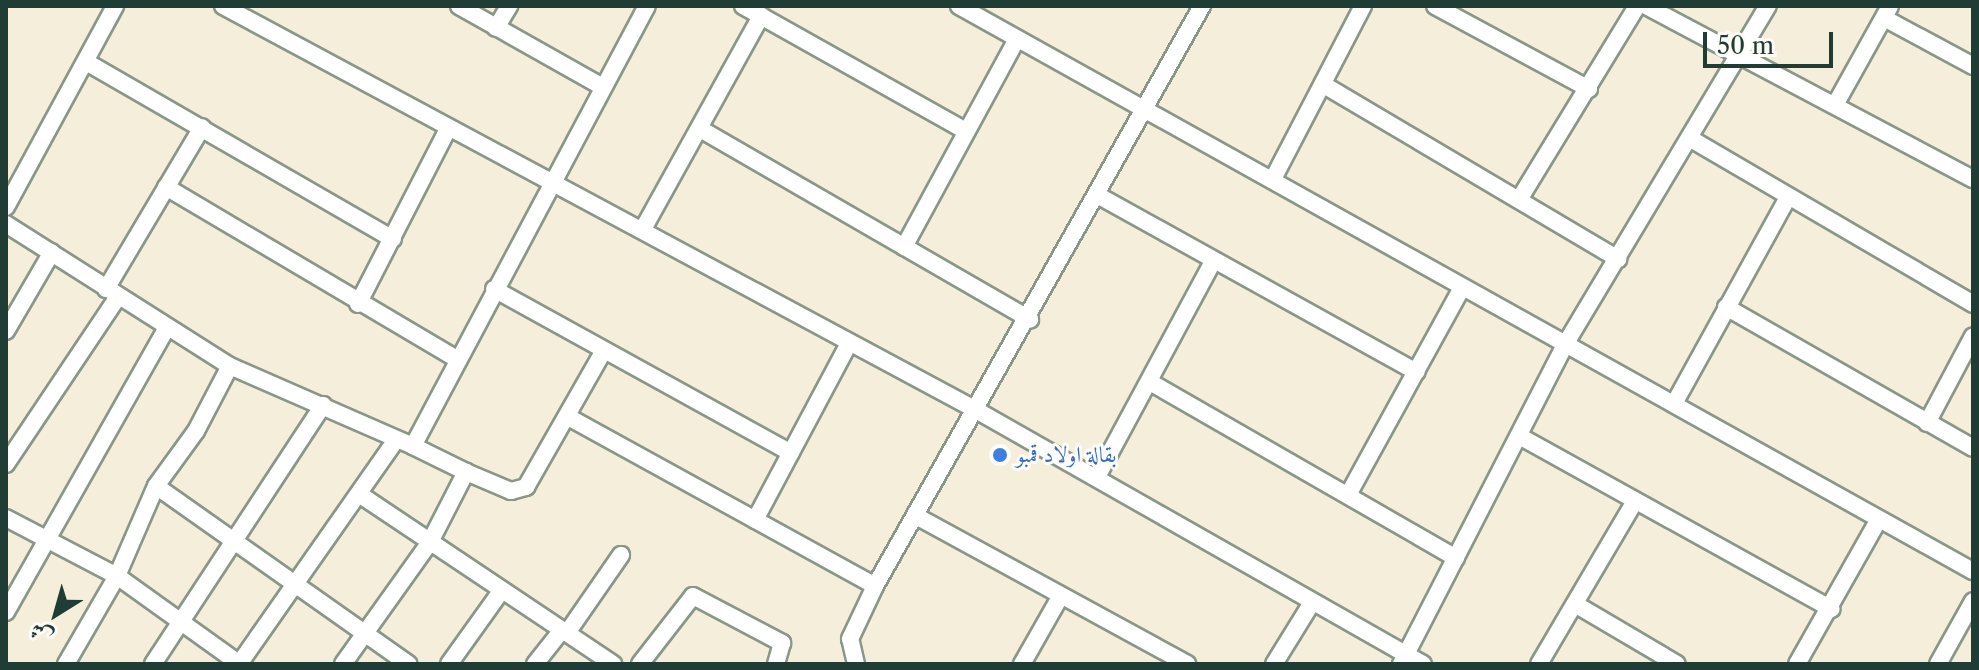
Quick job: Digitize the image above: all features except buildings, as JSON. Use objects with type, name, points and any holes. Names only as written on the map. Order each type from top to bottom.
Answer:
[{"type":"street","points":[[6,207],[88,63],[115,6]]},
{"type":"street","points":[[459,6],[603,87]]},
{"type":"street","points":[[496,28],[509,6]]},
{"type":"street","points":[[413,446],[548,187],[647,6]]},
{"type":"street","points":[[743,6],[966,131]]},
{"type":"street","points":[[959,6],[1274,177],[1460,291],[1566,343],[1675,402],[1878,521],[1973,571]]},
{"type":"street","points":[[1274,177],[1363,6]]},
{"type":"street","points":[[1435,6],[1589,89]]},
{"type":"street","points":[[1520,198],[1637,6]]},
{"type":"street","points":[[1646,6],[1973,179]]},
{"type":"street","points":[[1403,659],[1521,437],[1566,343],[1741,56],[1768,6]]},
{"type":"street","points":[[231,8],[548,187],[643,229],[976,410],[1097,477],[1403,659],[1423,664]]},
{"type":"street","points":[[856,664],[850,639],[875,586],[1099,196],[1147,109],[1195,8]]},
{"type":"street","points":[[1835,105],[1887,12],[1973,66]]},
{"type":"street","points":[[643,229],[702,130],[761,16]]},
{"type":"street","points":[[904,247],[1017,39]]},
{"type":"street","points":[[88,63],[393,239]]},
{"type":"street","points":[[1324,85],[1520,198],[1618,259]]},
{"type":"street","points":[[6,464],[85,357],[112,293],[166,187],[202,127]]},
{"type":"street","points":[[702,130],[1030,319]]},
{"type":"street","points":[[358,304],[447,131]]},
{"type":"street","points":[[1691,139],[1973,304]]},
{"type":"street","points":[[166,187],[358,304],[458,360]]},
{"type":"street","points":[[1099,196],[1212,263],[1417,372]]},
{"type":"street","points":[[1675,402],[1788,197]]},
{"type":"street","points":[[8,230],[52,252],[230,366],[511,491],[526,487],[570,418],[603,352]]},
{"type":"street","points":[[6,331],[52,252]]},
{"type":"street","points":[[1097,477],[1212,263]]},
{"type":"street","points":[[494,289],[603,352],[791,453]]},
{"type":"street","points":[[1348,495],[1460,291]]},
{"type":"street","points":[[1726,307],[1973,448]]},
{"type":"street","points":[[6,612],[50,540],[167,327]]},
{"type":"street","points":[[1927,423],[1973,336]]},
{"type":"street","points":[[755,520],[849,343]]},
{"type":"street","points":[[66,664],[117,576],[156,486],[196,431],[230,366]]},
{"type":"street","points":[[1150,382],[1456,558]]},
{"type":"street","points":[[153,664],[323,405]]},
{"type":"street","points":[[570,418],[875,586]]},
{"type":"street","points":[[1521,437],[1831,609]]},
{"type":"street","points":[[6,518],[117,576],[179,626],[239,664],[396,440]]},
{"type":"street","points":[[343,664],[430,542],[466,472]]},
{"type":"street","points":[[156,486],[408,664]]},
{"type":"street","points":[[359,494],[613,664]]},
{"type":"street","points":[[1539,664],[1635,501]]},
{"type":"street","points":[[916,516],[1187,664]]},
{"type":"street","points":[[1797,664],[1831,609],[1878,521]]},
{"type":"street","points":[[535,664],[564,632],[621,555]]},
{"type":"street","points":[[449,664],[502,590]]},
{"type":"street","points":[[640,664],[693,596],[782,643],[776,664]]},
{"type":"street","points":[[1022,664],[1060,597]]},
{"type":"street","points":[[1938,664],[1973,601]]},
{"type":"street","points":[[1274,664],[1311,604]]},
{"type":"street","points":[[1575,604],[1677,664]]},
{"type":"place","name":"بقالة اولاد قمبو","points":[[1000,455]]}]
